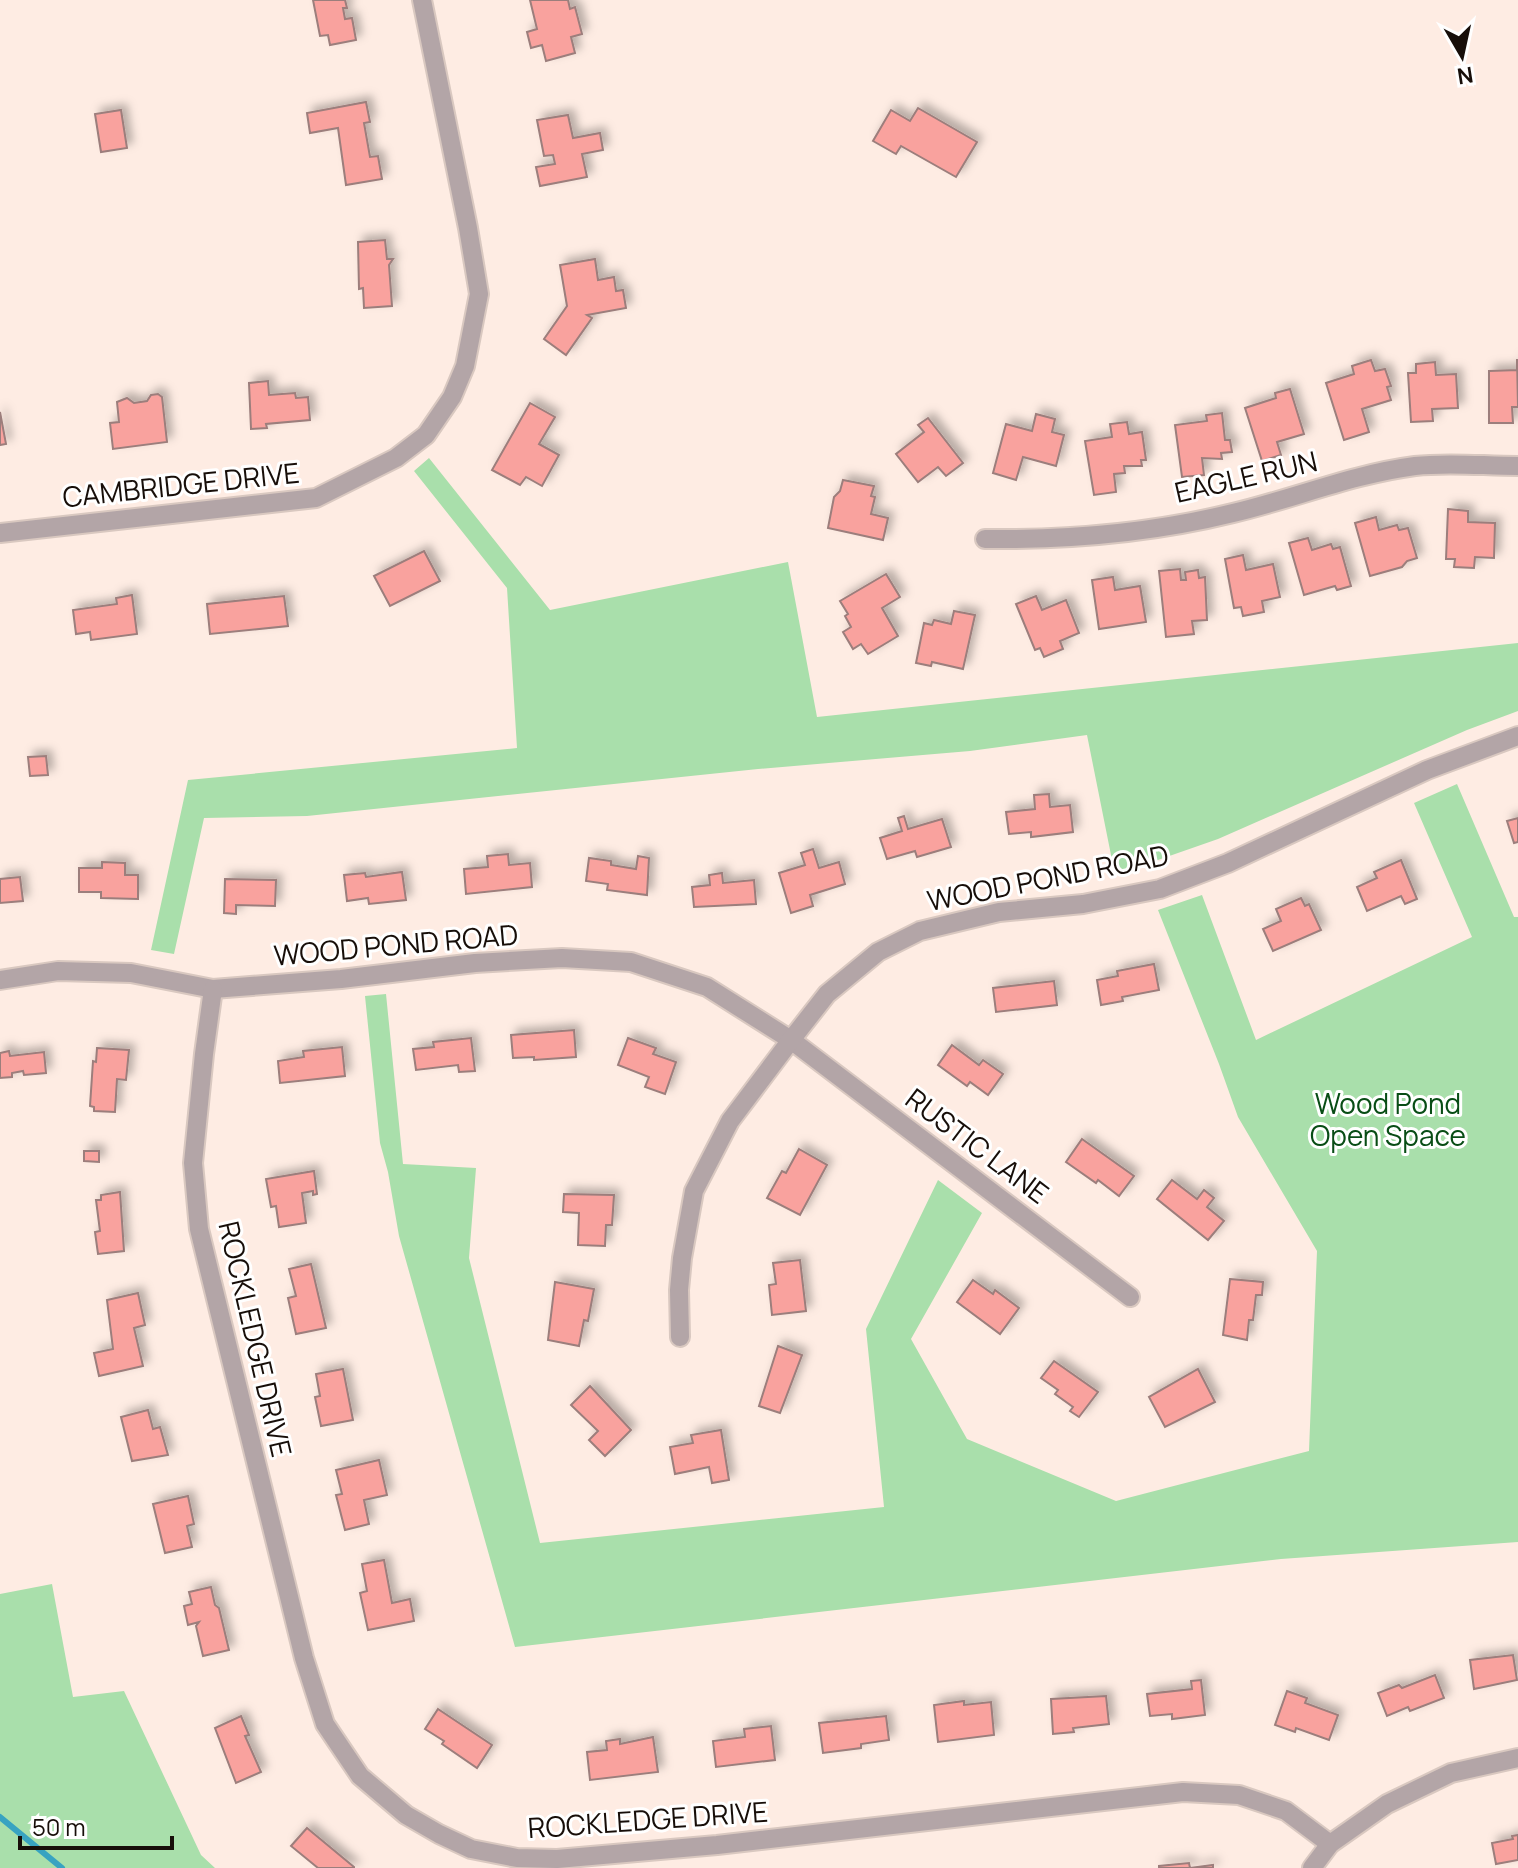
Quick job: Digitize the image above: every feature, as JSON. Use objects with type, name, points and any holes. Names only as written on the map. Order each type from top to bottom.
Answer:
[{"type":"street","name":"CAMBRIDGE DRIVE","points":[[0,533],[316,498],[396,458],[426,435],[452,397],[465,366],[479,294],[422,0]]},
{"type":"street","name":"EAGLE RUN","points":[[985,539],[1048,540],[1231,514],[1342,482],[1415,466],[1518,466]]},
{"type":"street","name":"WOOD POND ROAD","points":[[0,980],[58,971],[131,973],[213,989],[341,979],[475,963],[562,958],[631,962],[707,987],[791,1040],[827,994],[852,972],[878,952],[920,931],[999,912],[1083,904],[1160,889],[1228,863],[1427,770],[1518,736]]},
{"type":"street","name":"ROCKLEDGE DRIVE","points":[[213,989],[193,1163],[199,1229],[304,1658],[325,1724],[360,1776],[406,1815],[471,1849],[517,1858],[557,1859],[733,1843],[1183,1792],[1239,1795],[1286,1811],[1330,1844]]},
{"type":"street","name":"RUSTIC LANE","points":[[791,1040],[1130,1297]]},
{"type":"street","points":[[680,1337],[682,1258],[694,1191],[730,1121],[791,1040]]},
{"type":"street","points":[[1312,1868],[1330,1844],[1387,1804],[1451,1773],[1518,1758]]},
{"type":"green space","points":[[429,458],[550,610],[788,562],[817,717],[1518,643],[1518,711],[1467,730],[1218,839],[1115,875],[1087,735],[970,751],[758,769],[307,816],[204,818],[174,954],[151,950],[188,780],[517,748],[507,588],[414,471]]},
{"type":"green space","name":"Wood Pond Open Space","points":[[1457,784],[1514,917],[1518,917],[1518,1542],[1281,1559],[515,1647],[399,1236],[380,1143],[365,996],[386,994],[403,1164],[476,1168],[469,1258],[540,1543],[884,1507],[866,1329],[938,1180],[982,1213],[911,1339],[967,1439],[1116,1501],[1309,1451],[1317,1251],[1238,1117],[1158,910],[1202,895],[1256,1040],[1472,937],[1414,803]]},
{"type":"green space","points":[[52,1584],[73,1697],[124,1691],[201,1855],[215,1868],[0,1868],[0,1594]]},
{"type":"building","points":[[313,0],[345,0],[345,19],[352,18],[356,40],[330,45],[328,35],[320,36]]},
{"type":"building","points":[[530,0],[568,0],[570,9],[575,7],[582,34],[571,37],[575,53],[546,61],[542,45],[531,48],[527,32],[537,29]]},
{"type":"building","points":[[366,102],[370,122],[364,123],[370,157],[378,156],[382,179],[346,185],[338,128],[310,133],[307,113]]},
{"type":"building","points":[[918,108],[977,142],[956,177],[901,146],[896,154],[873,141],[891,110],[910,121]]},
{"type":"building","points":[[121,110],[127,148],[101,152],[95,114]]},
{"type":"building","points":[[568,115],[573,138],[600,133],[603,150],[582,154],[587,177],[540,186],[536,167],[555,164],[553,155],[544,156],[537,120]]},
{"type":"building","points":[[385,240],[387,259],[393,259],[389,265],[392,306],[364,308],[363,288],[359,289],[358,242]]},
{"type":"building","points":[[595,259],[598,280],[614,277],[616,291],[623,290],[626,308],[587,315],[592,318],[566,355],[544,339],[567,306],[560,265]]},
{"type":"building","points":[[1517,359],[1518,407],[1512,407],[1513,423],[1489,423],[1489,371],[1517,370]]},
{"type":"building","points":[[1371,360],[1375,371],[1385,369],[1391,386],[1387,387],[1391,400],[1362,409],[1369,432],[1344,440],[1326,383],[1354,374],[1352,366]]},
{"type":"building","points":[[1435,362],[1436,375],[1456,374],[1458,408],[1432,409],[1433,421],[1411,422],[1408,373],[1416,373],[1416,364]]},
{"type":"building","points":[[268,381],[269,395],[295,393],[296,398],[308,397],[310,420],[266,424],[267,428],[251,429],[249,383]]},
{"type":"building","points":[[1290,389],[1304,434],[1277,442],[1281,455],[1262,461],[1245,408],[1276,398],[1275,393]]},
{"type":"building","points":[[151,395],[162,397],[167,442],[113,449],[110,423],[119,422],[117,402],[127,398],[134,403],[147,401]]},
{"type":"building","points":[[530,403],[555,417],[539,444],[559,455],[542,486],[526,477],[520,485],[492,470]]},
{"type":"building","points":[[0,412],[6,444],[0,445]]},
{"type":"building","points":[[1222,413],[1225,440],[1230,440],[1232,452],[1221,453],[1222,459],[1202,458],[1204,475],[1182,477],[1175,425],[1207,421],[1206,415]]},
{"type":"building","points":[[1036,414],[1055,419],[1052,432],[1064,435],[1056,466],[1023,457],[1016,480],[993,473],[1006,424],[1032,431]]},
{"type":"building","points":[[928,418],[963,463],[946,476],[938,467],[918,482],[896,454],[924,432],[918,425]]},
{"type":"building","points":[[1127,422],[1129,434],[1142,432],[1146,460],[1141,460],[1142,466],[1124,466],[1125,473],[1114,474],[1116,492],[1094,495],[1085,441],[1112,437],[1110,424]]},
{"type":"building","points":[[843,480],[874,486],[871,514],[888,518],[883,540],[828,528],[834,497],[840,491]]},
{"type":"building","points":[[1448,509],[1468,511],[1468,522],[1495,523],[1494,558],[1475,557],[1474,568],[1454,567],[1455,559],[1446,559]]},
{"type":"building","points":[[1376,517],[1379,530],[1397,525],[1399,530],[1408,528],[1417,558],[1407,561],[1402,567],[1370,576],[1355,523]]},
{"type":"building","points":[[1308,538],[1312,550],[1331,544],[1333,549],[1340,547],[1351,586],[1337,590],[1335,586],[1304,595],[1289,543]]},
{"type":"building","points":[[424,551],[440,581],[390,606],[374,576]]},
{"type":"building","points":[[1243,555],[1246,570],[1273,564],[1280,597],[1262,601],[1264,612],[1243,616],[1241,607],[1234,608],[1225,559]]},
{"type":"building","points":[[1180,569],[1181,580],[1186,580],[1185,572],[1198,570],[1199,578],[1205,577],[1207,620],[1192,621],[1194,634],[1166,637],[1159,571]]},
{"type":"building","points":[[886,574],[900,597],[882,608],[898,636],[868,654],[861,644],[853,649],[843,632],[851,627],[840,601]]},
{"type":"building","points":[[1113,577],[1115,590],[1140,586],[1146,622],[1099,629],[1092,580]]},
{"type":"building","points":[[132,595],[137,634],[91,640],[90,632],[76,634],[73,610],[117,604],[116,598]]},
{"type":"building","points":[[284,596],[288,626],[210,634],[207,604]]},
{"type":"building","points":[[1036,596],[1042,610],[1066,600],[1079,633],[1060,641],[1063,649],[1044,657],[1040,648],[1035,650],[1016,604]]},
{"type":"building","points":[[954,611],[975,615],[963,669],[932,662],[931,666],[916,663],[924,623],[932,625],[934,620],[951,624]]},
{"type":"building","points":[[46,756],[48,775],[30,776],[28,757]]},
{"type":"building","points":[[1049,794],[1050,807],[1070,805],[1073,832],[1031,837],[1031,832],[1009,834],[1006,812],[1035,809],[1034,795]]},
{"type":"building","points":[[904,816],[908,829],[942,819],[951,847],[917,857],[915,851],[887,859],[880,838],[902,831],[898,818]]},
{"type":"building","points":[[1518,818],[1518,842],[1514,843],[1507,821]]},
{"type":"building","points":[[813,849],[819,868],[839,862],[845,884],[810,895],[813,906],[791,913],[779,873],[805,865],[801,853]]},
{"type":"building","points":[[508,854],[509,865],[530,863],[532,887],[466,894],[464,869],[488,867],[487,856]]},
{"type":"building","points":[[638,856],[649,858],[647,895],[607,890],[608,884],[586,881],[589,858],[636,869]]},
{"type":"building","points":[[1401,860],[1417,899],[1405,904],[1401,896],[1367,911],[1357,887],[1377,878],[1374,872]]},
{"type":"building","points":[[102,862],[125,863],[125,875],[138,875],[138,899],[101,898],[101,892],[79,892],[79,868],[102,868]]},
{"type":"building","points":[[402,872],[406,900],[369,904],[368,898],[347,901],[344,875],[365,873],[366,877]]},
{"type":"building","points":[[722,873],[723,883],[754,880],[756,904],[694,907],[692,887],[710,885],[709,875]]},
{"type":"building","points":[[20,877],[23,901],[0,903],[0,879]]},
{"type":"building","points":[[225,879],[276,880],[275,906],[236,905],[236,914],[224,913]]},
{"type":"building","points":[[1301,898],[1305,906],[1309,904],[1321,930],[1273,951],[1263,929],[1281,921],[1276,909]]},
{"type":"building","points":[[1154,964],[1159,990],[1122,997],[1123,1001],[1101,1005],[1097,980],[1118,976],[1117,971]]},
{"type":"building","points":[[1054,981],[1057,1005],[996,1012],[993,988]]},
{"type":"building","points":[[574,1030],[576,1057],[513,1058],[511,1035]]},
{"type":"building","points":[[471,1038],[475,1071],[459,1072],[458,1065],[416,1070],[413,1049],[434,1047],[433,1042]]},
{"type":"building","points":[[628,1038],[656,1048],[653,1054],[676,1062],[665,1094],[645,1087],[649,1077],[618,1065]]},
{"type":"building","points":[[952,1045],[979,1065],[983,1060],[1003,1074],[988,1095],[970,1082],[967,1086],[938,1065]]},
{"type":"building","points":[[342,1047],[345,1076],[280,1083],[278,1061],[304,1057],[303,1051]]},
{"type":"building","points":[[97,1048],[129,1050],[126,1080],[117,1079],[115,1112],[94,1111],[94,1107],[90,1106],[93,1061],[96,1062]]},
{"type":"building","points":[[9,1051],[10,1056],[44,1052],[46,1073],[24,1075],[23,1071],[12,1073],[12,1077],[0,1078],[0,1053]]},
{"type":"building","points":[[1082,1139],[1134,1176],[1119,1196],[1066,1162]]},
{"type":"building","points":[[799,1149],[827,1165],[800,1215],[767,1198]]},
{"type":"building","points":[[84,1151],[99,1151],[99,1162],[84,1161]]},
{"type":"building","points":[[314,1171],[317,1194],[313,1195],[313,1191],[302,1193],[306,1223],[279,1227],[276,1206],[271,1207],[266,1179]]},
{"type":"building","points":[[1172,1180],[1197,1199],[1204,1190],[1214,1198],[1207,1207],[1224,1221],[1208,1240],[1157,1199]]},
{"type":"building","points":[[120,1192],[124,1251],[98,1254],[95,1232],[100,1231],[96,1200],[101,1200],[101,1195]]},
{"type":"building","points":[[564,1194],[614,1195],[612,1225],[606,1225],[605,1246],[578,1245],[579,1213],[563,1212]]},
{"type":"building","points":[[800,1260],[806,1311],[772,1315],[769,1285],[776,1284],[773,1263]]},
{"type":"building","points":[[311,1264],[326,1328],[296,1334],[288,1298],[296,1296],[289,1269]]},
{"type":"building","points":[[1230,1279],[1263,1282],[1262,1295],[1256,1295],[1253,1320],[1249,1320],[1247,1340],[1223,1335]]},
{"type":"building","points":[[973,1280],[993,1294],[995,1290],[1019,1308],[1000,1334],[957,1302]]},
{"type":"building","points":[[555,1282],[594,1289],[579,1346],[548,1340]]},
{"type":"building","points":[[138,1293],[145,1325],[134,1328],[143,1366],[99,1376],[94,1353],[113,1349],[107,1300]]},
{"type":"building","points":[[778,1346],[802,1355],[780,1413],[759,1406]]},
{"type":"building","points":[[1054,1361],[1098,1392],[1079,1417],[1070,1411],[1073,1407],[1055,1394],[1058,1390],[1041,1378]]},
{"type":"building","points":[[343,1369],[353,1420],[321,1426],[315,1397],[320,1396],[316,1374]]},
{"type":"building","points":[[1198,1369],[1215,1402],[1165,1427],[1149,1397]]},
{"type":"building","points":[[590,1386],[631,1430],[605,1456],[589,1440],[598,1431],[571,1405]]},
{"type":"building","points":[[148,1410],[153,1429],[160,1427],[168,1455],[132,1461],[121,1417]]},
{"type":"building","points":[[721,1430],[729,1480],[712,1483],[709,1467],[675,1474],[670,1447],[693,1443],[691,1435]]},
{"type":"building","points":[[379,1460],[387,1495],[364,1500],[369,1524],[345,1530],[336,1495],[342,1494],[336,1470]]},
{"type":"building","points":[[188,1496],[194,1524],[187,1526],[192,1547],[165,1553],[153,1504]]},
{"type":"building","points":[[384,1560],[392,1603],[410,1599],[414,1621],[368,1630],[360,1593],[367,1591],[362,1564]]},
{"type":"building","points":[[211,1587],[229,1650],[203,1656],[196,1626],[199,1622],[188,1625],[184,1606],[192,1604],[189,1592]]},
{"type":"building","points":[[1513,1655],[1517,1680],[1474,1689],[1470,1660]]},
{"type":"building","points":[[1435,1675],[1444,1698],[1387,1716],[1378,1693],[1399,1685],[1402,1688]]},
{"type":"building","points":[[1201,1680],[1205,1715],[1172,1719],[1172,1714],[1150,1716],[1147,1694],[1192,1689],[1191,1681]]},
{"type":"building","points":[[1287,1691],[1307,1698],[1305,1703],[1338,1715],[1329,1740],[1296,1728],[1295,1732],[1275,1725]]},
{"type":"building","points":[[1106,1696],[1109,1724],[1053,1734],[1051,1699]]},
{"type":"building","points":[[964,1701],[964,1705],[991,1702],[994,1735],[938,1742],[934,1705]]},
{"type":"building","points":[[438,1709],[492,1745],[477,1768],[425,1729]]},
{"type":"building","points":[[241,1716],[249,1735],[245,1736],[261,1772],[236,1783],[215,1728]]},
{"type":"building","points":[[886,1716],[889,1740],[861,1744],[861,1748],[823,1753],[819,1723]]},
{"type":"building","points":[[771,1726],[775,1760],[716,1767],[713,1741],[745,1737],[744,1729]]},
{"type":"building","points":[[653,1737],[658,1772],[590,1780],[587,1752],[607,1750],[606,1741],[620,1739],[620,1744]]},
{"type":"building","points":[[307,1828],[354,1868],[318,1868],[291,1846]]},
{"type":"building","points":[[1518,1835],[1518,1860],[1496,1864],[1492,1843]]},
{"type":"building","points":[[1189,1863],[1190,1868],[1159,1868],[1159,1866]]},
{"type":"waterway","points":[[0,1817],[62,1868]]}]
